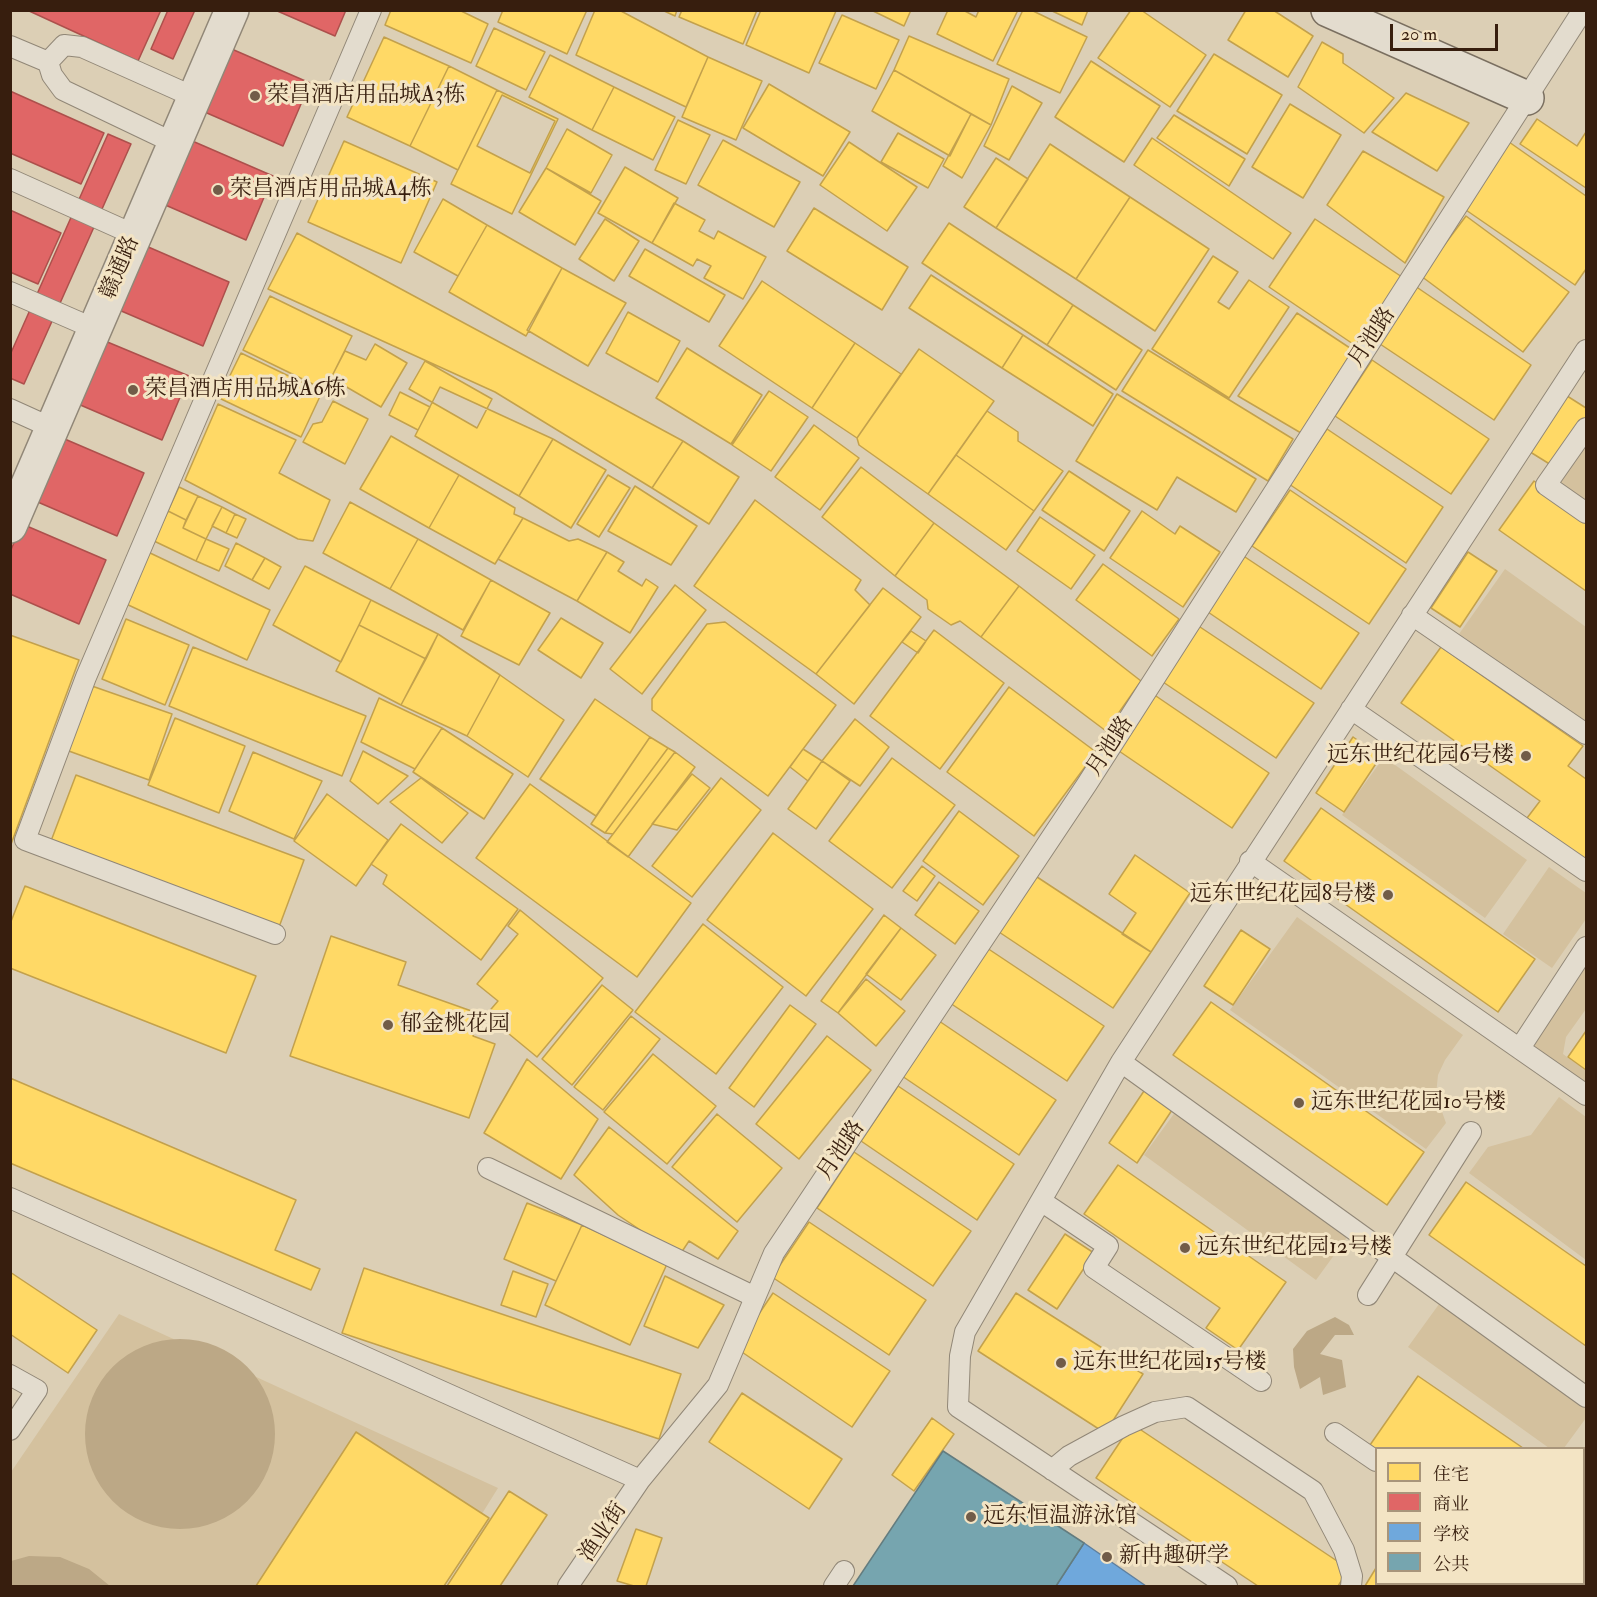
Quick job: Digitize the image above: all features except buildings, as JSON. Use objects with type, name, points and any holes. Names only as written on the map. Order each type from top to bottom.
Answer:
[{"type":"street","points":[[1329,10],[1527,98]]},
{"type":"street","name":"赣通路","points":[[10,526],[229,12]]},
{"type":"lane","points":[[275,934],[26,840],[86,677],[371,10]]},
{"type":"lane","name":"月池路","points":[[640,1480],[718,1385],[774,1253],[1087,784],[1583,10]]},
{"type":"lane","points":[[48,62],[64,45],[82,47],[194,97]]},
{"type":"lane","points":[[10,46],[48,62],[63,90],[174,143]]},
{"type":"lane","points":[[10,179],[135,235]]},
{"type":"lane","points":[[10,292],[95,329]]},
{"type":"lane","points":[[1227,1587],[958,1407],[960,1356],[965,1332],[1121,1062],[1412,615],[1580,374],[1587,350]]},
{"type":"lane","points":[[10,409],[52,428]]},
{"type":"lane","points":[[1587,428],[1546,485],[1587,513]]},
{"type":"lane","points":[[1412,615],[1587,734]]},
{"type":"lane","points":[[1351,709],[1587,871]]},
{"type":"lane","points":[[1250,861],[1587,1095]]},
{"type":"lane","points":[[1520,1048],[1587,947]]},
{"type":"lane","points":[[1121,1062],[1587,1397]]},
{"type":"lane","points":[[1368,1296],[1471,1132]]},
{"type":"lane","points":[[488,1168],[755,1297]]},
{"type":"lane","points":[[10,1198],[640,1480]]},
{"type":"lane","points":[[1041,1201],[1108,1246],[1094,1268],[1261,1381]]},
{"type":"lane","points":[[10,1375],[37,1390],[10,1430]]},
{"type":"lane","points":[[1052,1470],[1069,1456],[1124,1426],[1155,1412],[1187,1407],[1313,1491],[1344,1550],[1352,1576],[1351,1587]]},
{"type":"lane","points":[[1335,1433],[1375,1460]]},
{"type":"lane","name":"渔业街","points":[[568,1587],[640,1480]]},
{"type":"shaded area","points":[[1586,439],[1586,508],[1553,486]]},
{"type":"shaded area","points":[[1505,569],[1586,627],[1586,724],[1459,634]]},
{"type":"shaded area","points":[[1384,757],[1527,860],[1485,918],[1342,815]]},
{"type":"shaded area","points":[[1549,867],[1586,893],[1586,919],[1552,968],[1503,934]]},
{"type":"shaded area","points":[[1297,917],[1463,1035],[1445,1060],[1438,1075],[1436,1095],[1446,1123],[1426,1149],[1230,1010]]},
{"type":"shaded area","points":[[1586,956],[1586,1009],[1566,1037],[1563,1054],[1586,1071],[1586,1091],[1523,1047]]},
{"type":"shaded area","points":[[1559,1097],[1586,1117],[1586,1260],[1469,1173],[1488,1147],[1531,1135]]},
{"type":"shaded area","points":[[1176,1111],[1348,1236],[1316,1280],[1144,1155]]},
{"type":"shaded area","points":[[1442,1300],[1586,1404],[1586,1418],[1565,1447],[1548,1447],[1408,1347]]},
{"type":"shaded area","points":[[119,1314],[498,1488],[437,1586],[11,1586],[11,1472]]},
{"type":"shaded area","points":[[1335,1317],[1349,1325],[1354,1335],[1335,1335],[1320,1354],[1342,1360],[1346,1387],[1323,1395],[1320,1377],[1300,1389],[1294,1367],[1293,1349],[1307,1331]]},
{"type":"shaded area","points":[[180,1339],[207,1343],[233,1355],[247,1367],[259,1381],[271,1407],[275,1434],[271,1461],[259,1487],[247,1501],[233,1513],[207,1525],[180,1529],[153,1525],[127,1513],[113,1501],[101,1487],[89,1461],[85,1434],[89,1407],[101,1381],[113,1367],[127,1355],[153,1343]]},
{"type":"shaded area","points":[[29,1556],[60,1557],[89,1569],[110,1586],[11,1586],[11,1561]]},
{"type":"place","name":"荣昌酒店用品城A3栋","points":[[255,96]]},
{"type":"place","name":"荣昌酒店用品城A4栋","points":[[218,190]]},
{"type":"place","name":"荣昌酒店用品城A6栋","points":[[133,390]]},
{"type":"place","name":"远东世纪花园6号楼","points":[[1526,756]]},
{"type":"place","name":"远东世纪花园8号楼","points":[[1388,895]]},
{"type":"place","name":"郁金桃花园","points":[[388,1025]]},
{"type":"place","name":"远东世纪花园10号楼","points":[[1299,1103]]},
{"type":"place","name":"远东世纪花园12号楼","points":[[1185,1248]]},
{"type":"place","name":"远东世纪花园15号楼","points":[[1061,1363]]},
{"type":"place","name":"远东恒温游泳馆","points":[[971,1517]]},
{"type":"place","name":"新冉趣研学","points":[[1107,1557]]}]
